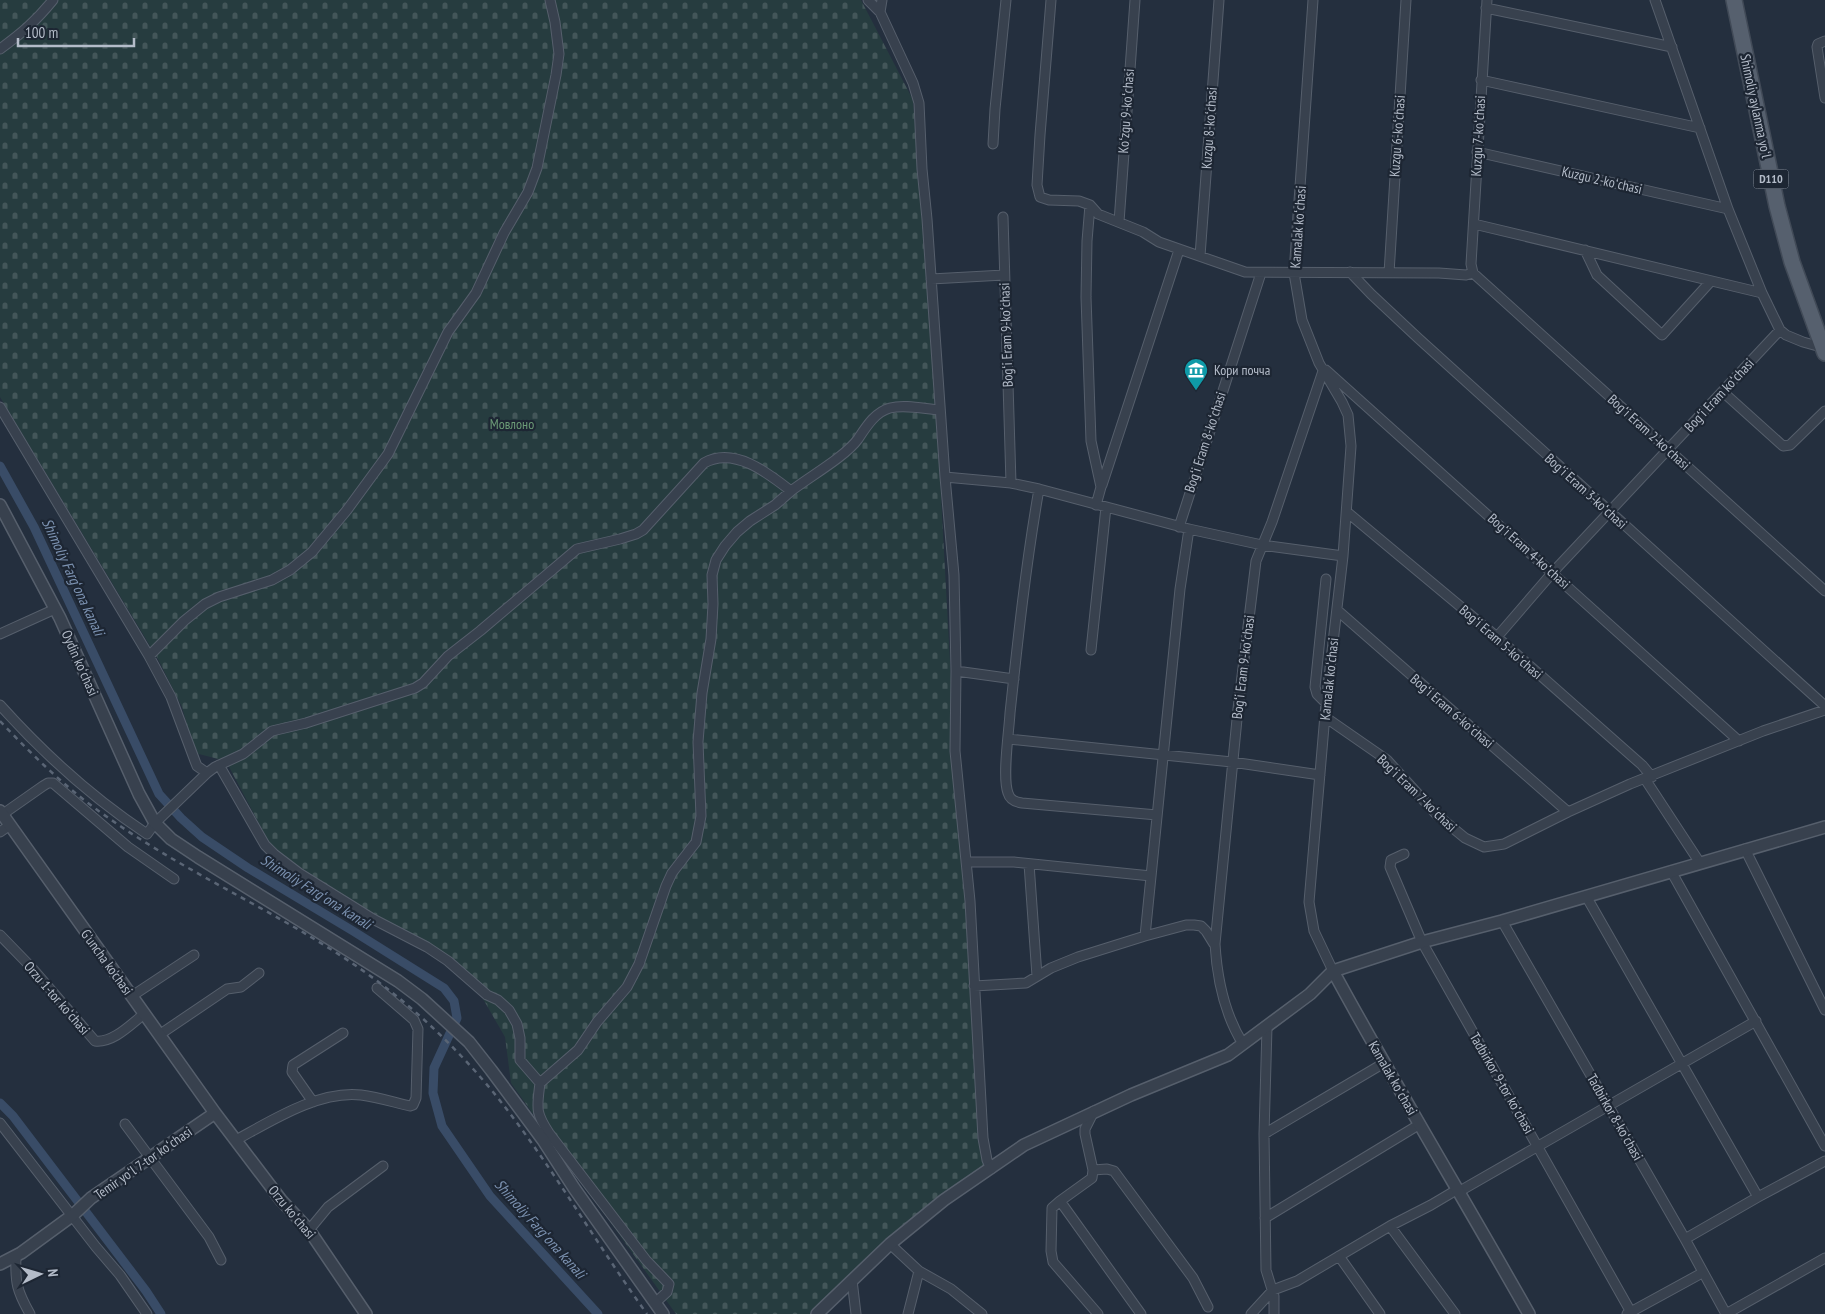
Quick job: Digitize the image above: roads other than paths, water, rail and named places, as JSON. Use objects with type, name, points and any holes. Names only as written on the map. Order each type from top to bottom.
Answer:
[{"type":"main road","name":"Shimoliy aylanma yoʻl","points":[[1734,0],[1777,206],[1792,262],[1823,350]]},
{"type":"street","points":[[0,49],[22,33],[53,0]]},
{"type":"street","points":[[149,656],[184,621],[205,604],[272,580],[290,570],[312,552],[347,510],[388,454],[448,332],[476,293],[504,233],[528,192],[537,168],[559,54],[556,22],[550,0]]},
{"type":"street","points":[[868,0],[880,12],[913,83],[919,103],[922,169],[954,576],[955,751],[970,901],[982,1138],[987,1160],[992,1169]]},
{"type":"street","points":[[880,12],[882,0]]},
{"type":"street","points":[[993,144],[1006,0]]},
{"type":"street","points":[[1051,0],[1037,185],[1040,197],[1049,200],[1079,201],[1090,205],[1098,214],[1179,250],[1245,272],[1466,275],[1473,273]]},
{"type":"street","name":"Koʻzgu 9-koʻchasi","points":[[1118,222],[1135,0]]},
{"type":"street","name":"Kuzgu 8-koʻchasi","points":[[1200,256],[1219,0]]},
{"type":"street","name":"Kamalak koʻchasi","points":[[1314,0],[1294,273],[1302,320],[1321,367],[1348,415],[1351,446],[1343,556],[1326,704],[1309,902],[1314,931],[1333,971],[1529,1314]]},
{"type":"street","name":"Kuzgu 6-koʻchasi","points":[[1389,273],[1406,0]]},
{"type":"street","points":[[1655,0],[1728,209],[1762,294],[1780,330],[1786,335],[1823,350]]},
{"type":"street","points":[[1486,4],[1672,48]]},
{"type":"street","name":"Kuzgu 7-koʻchasi","points":[[1473,273],[1471,264],[1486,4]]},
{"type":"street","points":[[1822,43],[1818,53],[1825,98]]},
{"type":"street","points":[[1481,80],[1700,128]]},
{"type":"street","name":"Kuzgu 2-koʻchasi","points":[[1477,152],[1728,209]]},
{"type":"street","points":[[1090,205],[1086,297],[1091,442],[1101,487]]},
{"type":"street","name":"Bogʻi Eram 9-koʻchasi","points":[[1003,217],[1011,483]]},
{"type":"street","points":[[1474,224],[1762,294]]},
{"type":"street","points":[[1096,504],[1179,250]]},
{"type":"street","points":[[1584,250],[1596,276],[1662,335],[1711,281]]},
{"type":"street","name":"Bogʻi Eram 3-koʻchasi","points":[[1350,272],[1371,294],[1609,513],[1825,706]]},
{"type":"street","name":"Bogʻi Eram 8-koʻchasi","points":[[1179,527],[1260,273]]},
{"type":"street","name":"Bogʻi Eram 2-koʻchasi","points":[[1473,273],[1825,591]]},
{"type":"street","points":[[932,278],[1004,275]]},
{"type":"street","name":"Bogʻi Eram koʻchasi","points":[[1497,637],[1553,572],[1780,330]]},
{"type":"street","name":"Bogʻi Eram 9-koʻchasi","points":[[1243,1044],[1234,1029],[1224,1001],[1216,964],[1215,944],[1232,762],[1256,561],[1321,367]]},
{"type":"street","name":"Bogʻi Eram 4-koʻchasi","points":[[1321,367],[1553,572],[1739,741]]},
{"type":"street","points":[[1723,392],[1783,446],[1790,445],[1825,411]]},
{"type":"street","points":[[0,407],[149,656],[171,697],[197,766],[207,773]]},
{"type":"street","points":[[655,1303],[668,1292],[669,1284],[646,1260],[549,1133],[538,1115],[540,1083],[578,1050],[598,1022],[628,987],[639,964],[672,873],[696,842],[701,816],[698,742],[702,693],[711,639],[712,575],[716,560],[737,532],[750,521],[776,505],[791,491],[847,450],[858,440],[864,428],[883,410],[900,407],[940,410]]},
{"type":"street","points":[[0,705],[69,775],[111,810],[147,834],[207,773],[243,754],[272,732],[390,697],[423,683],[448,656],[577,549],[620,539],[643,530],[704,463],[713,458],[722,456],[753,465],[791,491]]},
{"type":"street","points":[[945,476],[1011,483],[1188,529],[1262,545],[1343,556]]},
{"type":"street","points":[[1039,489],[1032,530],[1014,679],[1008,739],[1008,794],[1013,801],[1022,803],[1157,815]]},
{"type":"street","name":"Oydin koʻchasi","points":[[0,505],[55,609],[139,794],[171,839],[398,981],[422,999],[468,1042],[543,1140],[574,1188],[663,1314]]},
{"type":"street","points":[[1091,650],[1106,507]]},
{"type":"street","name":"Bogʻi Eram 5-koʻchasi","points":[[1347,512],[1497,637],[1642,765],[1700,863]]},
{"type":"street","points":[[1145,936],[1180,589],[1188,529]]},
{"type":"street","points":[[1326,579],[1315,687],[1317,694],[1326,704]]},
{"type":"street","points":[[0,634],[55,609]]},
{"type":"street","name":"Bogʻi Eram 6-koʻchasi","points":[[1336,610],[1568,812]]},
{"type":"street","points":[[956,671],[1014,679]]},
{"type":"street","name":"Bogʻi Eram 7-koʻchasi","points":[[1325,717],[1387,760],[1437,815],[1465,838],[1484,847],[1504,844],[1568,812],[1648,778],[1739,741],[1825,710]]},
{"type":"street","points":[[1008,739],[1232,762],[1320,775]]},
{"type":"street","points":[[219,765],[265,845],[274,854],[299,873],[373,919],[427,947],[448,961],[487,995],[498,1000],[509,1010],[517,1024],[520,1038],[520,1060],[540,1083]]},
{"type":"street","points":[[1,812],[48,783],[53,784],[128,847],[174,879]]},
{"type":"street","name":"G'uncha ko'chasi","points":[[1,812],[215,1112]]},
{"type":"street","points":[[0,832],[10,825]]},
{"type":"street","points":[[817,1314],[890,1244],[944,1200],[992,1169],[1024,1145],[1094,1111],[1228,1055],[1310,994],[1333,971],[1422,942],[1502,921],[1825,827]]},
{"type":"street","points":[[1746,849],[1825,1010]]},
{"type":"street","name":"Tadbirkor 9-tor koʻchasi","points":[[1404,854],[1391,860],[1390,867],[1422,942],[1630,1313]]},
{"type":"street","points":[[966,862],[992,861],[1151,876]]},
{"type":"street","points":[[1029,864],[1037,976]]},
{"type":"street","points":[[1672,871],[1825,1146]]},
{"type":"street","points":[[1586,896],[1758,1197]]},
{"type":"street","name":"Tadbirkor 8-koʻchasi","points":[[1502,921],[1685,1239],[1726,1314]]},
{"type":"street","points":[[974,986],[1020,984],[1078,957],[1145,936],[1194,925],[1201,926],[1215,944]]},
{"type":"street","name":"Orzu 1-tor koʻchasi","points":[[0,935],[32,968],[95,1041],[102,1042],[110,1039],[144,1014]]},
{"type":"street","points":[[132,996],[194,955]]},
{"type":"street","points":[[159,1035],[227,989],[241,987],[259,973]]},
{"type":"street","points":[[236,1140],[313,1102],[337,1096],[360,1095],[410,1106],[416,1102],[418,1029],[414,1020],[376,988]]},
{"type":"street","points":[[1251,1314],[1273,1290],[1297,1281],[1390,1226],[1538,1147],[1756,1021]]},
{"type":"street","points":[[1267,1027],[1264,1134],[1266,1270],[1273,1290],[1274,1314]]},
{"type":"street","points":[[313,1102],[292,1072],[293,1065],[343,1033]]},
{"type":"street","points":[[1264,1134],[1384,1063]]},
{"type":"street","points":[[1094,1111],[1084,1134],[1093,1170],[1092,1178],[1052,1208],[1051,1250],[1053,1262],[1098,1314]]},
{"type":"street","name":"Orzu koʻchasi","points":[[215,1112],[281,1200],[309,1230],[366,1314]]},
{"type":"street","name":"Temir yoʻl 7-tor koʻchasi","points":[[0,1264],[16,1257],[73,1215],[91,1198],[215,1112]]},
{"type":"street","points":[[0,1123],[120,1275],[147,1314]]},
{"type":"street","points":[[125,1124],[209,1237],[222,1260]]},
{"type":"street","points":[[1265,1218],[1420,1124]]},
{"type":"street","points":[[1685,1239],[1825,1161]]},
{"type":"street","points":[[309,1230],[328,1207],[384,1166]]},
{"type":"street","points":[[1093,1170],[1106,1169],[1114,1171],[1193,1278],[1208,1307]]},
{"type":"street","points":[[1060,1201],[1141,1314]]},
{"type":"street","points":[[1390,1226],[1455,1314]]},
{"type":"street","points":[[890,1244],[919,1271],[951,1289],[982,1314]]},
{"type":"street","points":[[1339,1256],[1380,1314]]},
{"type":"street","points":[[16,1257],[18,1290],[30,1314]]},
{"type":"street","points":[[1726,1314],[1825,1258]]},
{"type":"street","points":[[908,1314],[919,1271]]},
{"type":"street","points":[[1630,1313],[1702,1273]]},
{"type":"street","points":[[852,1280],[856,1314]]},
{"type":"waterway","name":"Shimoliy Fargʻona kanali","points":[[0,466],[34,527],[159,794],[202,837],[248,868],[444,988],[454,1001],[457,1018],[434,1068],[433,1093],[442,1126],[490,1196],[598,1314]]},
{"type":"waterway","points":[[0,1103],[13,1116],[146,1291],[161,1314]]},
{"type":"railway","points":[[0,721],[52,773],[110,819],[178,862],[284,921],[352,963],[385,987],[433,1028],[478,1074],[524,1132],[647,1314]]},
{"type":"place","name":"Кори почча","points":[[1196,391]]},
{"type":"park label","name":"Мовлоно","points":[[512,424]]}]
